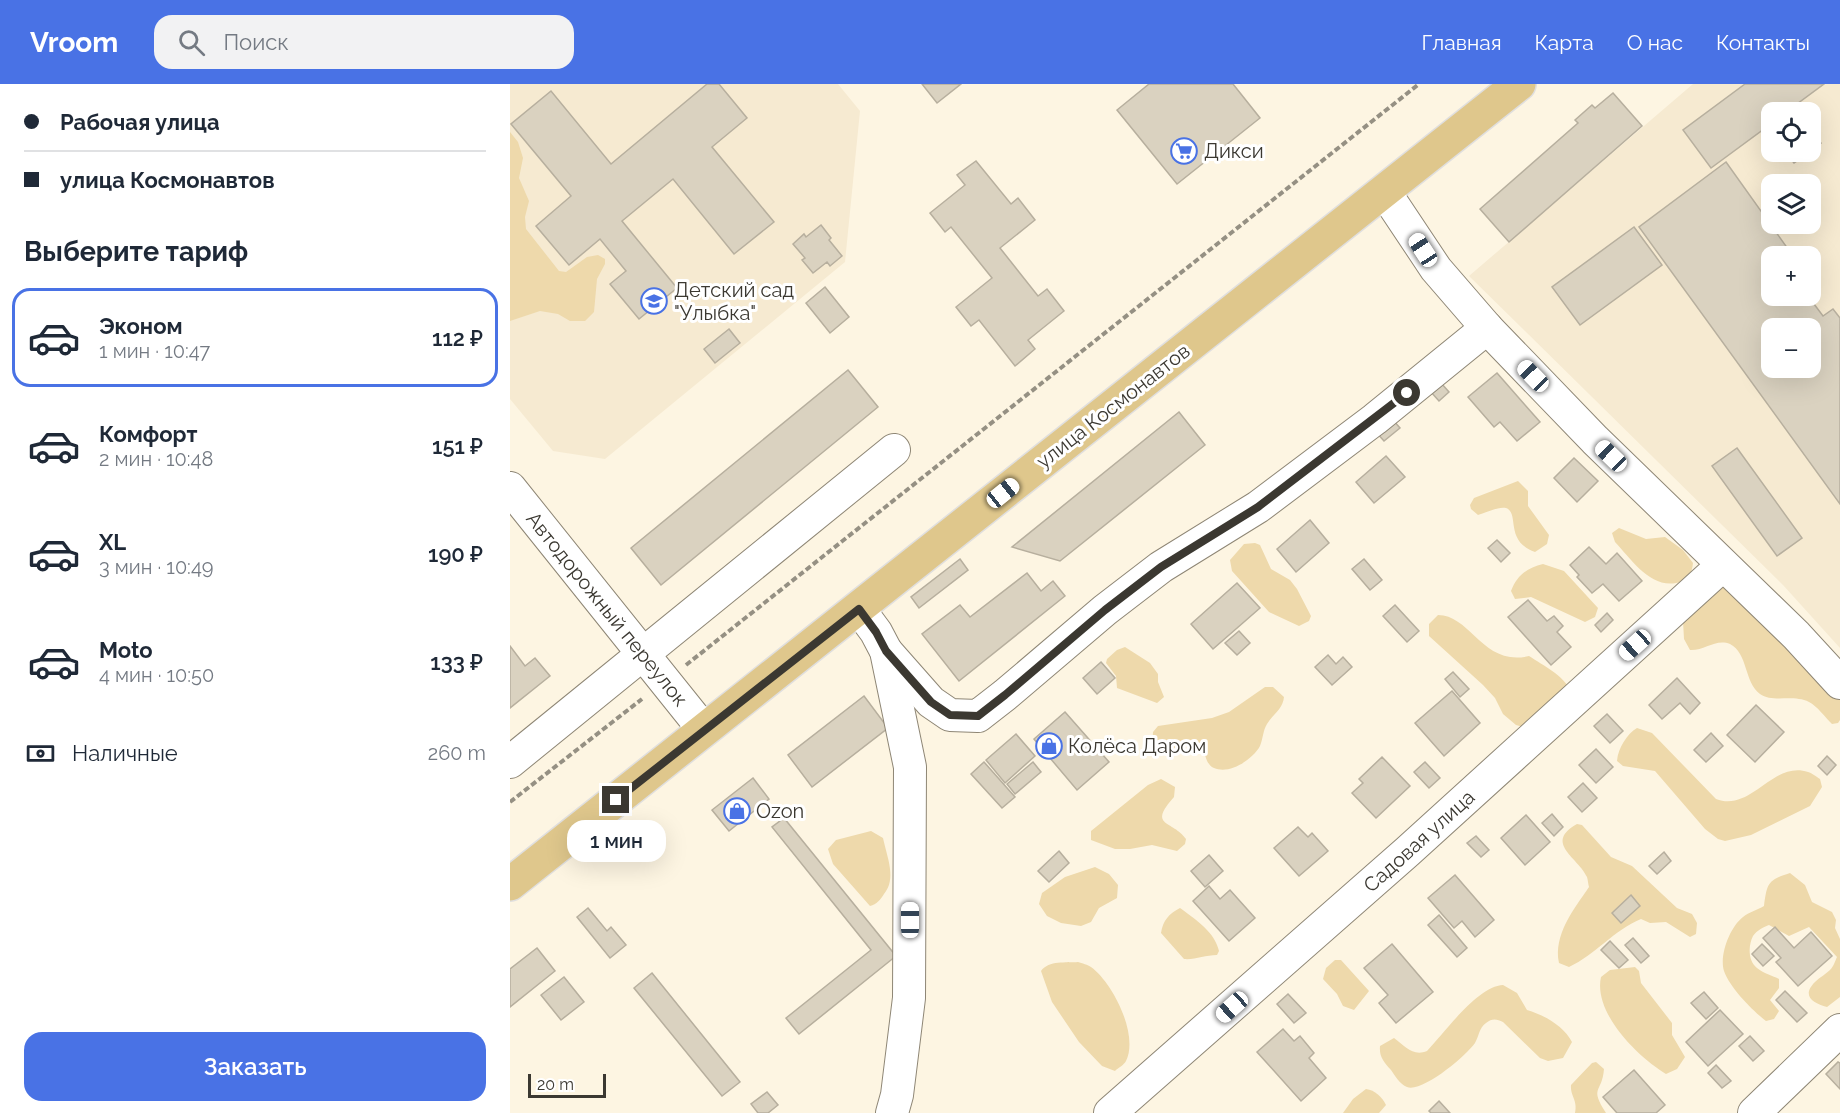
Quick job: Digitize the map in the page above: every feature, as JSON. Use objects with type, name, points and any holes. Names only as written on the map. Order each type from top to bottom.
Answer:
[{"type":"main road","name":"улица Космонавтов","points":[[510,884],[1519,84]]},
{"type":"street","points":[[1384,191],[1436,269],[1487,328],[1594,440],[1796,635],[1840,683]]},
{"type":"street","points":[[859,609],[876,632],[886,651],[931,702],[950,715],[978,716],[1105,610],[1161,567],[1258,507],[1375,419],[1487,328]]},
{"type":"street","points":[[510,762],[894,450]]},
{"type":"street","name":"Автодорожный переулок","points":[[510,488],[704,730]]},
{"type":"street","name":"Садовая улица","points":[[1110,1113],[1407,852],[1723,565]]},
{"type":"street","points":[[886,651],[910,767],[909,998],[897,1095],[892,1113]]},
{"type":"street","points":[[1754,1113],[1838,1036]]},
{"type":"path","points":[[510,802],[1419,84]]},
{"type":"shaded area","name":"Детский сад \"Улыбка\"","points":[[510,84],[838,84],[860,111],[845,262],[605,459],[553,451],[510,399]]},
{"type":"shaded area","points":[[1693,84],[1840,84],[1840,648],[1783,585],[1469,276]]},
{"type":"shaded area","points":[[510,132],[518,142],[523,158],[519,178],[529,201],[525,217],[526,229],[559,271],[566,272],[587,257],[598,255],[605,259],[605,264],[597,279],[594,312],[585,321],[570,321],[558,314],[540,311],[510,321]]},
{"type":"shaded area","points":[[1518,481],[1528,491],[1528,506],[1549,535],[1547,544],[1535,552],[1519,541],[1512,515],[1506,508],[1478,515],[1470,505],[1474,498]]},
{"type":"shaded area","points":[[1619,528],[1646,539],[1665,537],[1683,550],[1693,563],[1688,577],[1680,582],[1667,583],[1649,577],[1615,542],[1612,533]]},
{"type":"shaded area","points":[[1244,544],[1260,545],[1271,569],[1290,580],[1297,589],[1311,616],[1309,621],[1299,626],[1269,612],[1232,571],[1230,560]]},
{"type":"shaded area","points":[[1543,564],[1564,571],[1598,608],[1595,617],[1585,622],[1531,597],[1515,599],[1511,591],[1520,576],[1527,570]]},
{"type":"shaded area","points":[[1729,586],[1840,694],[1838,723],[1832,724],[1809,702],[1770,698],[1760,694],[1751,682],[1740,654],[1730,644],[1720,643],[1690,650],[1684,639],[1683,621],[1717,588]]},
{"type":"shaded area","points":[[1438,615],[1449,617],[1460,623],[1489,648],[1500,654],[1513,657],[1529,656],[1558,676],[1571,691],[1527,728],[1516,725],[1503,714],[1495,698],[1483,685],[1429,636],[1429,624]]},
{"type":"shaded area","points":[[1125,647],[1150,663],[1158,674],[1158,682],[1164,697],[1157,703],[1117,688],[1116,676],[1106,663],[1107,659],[1117,650]]},
{"type":"shaded area","points":[[1265,687],[1273,687],[1284,697],[1280,708],[1266,726],[1260,746],[1247,761],[1234,768],[1220,770],[1214,768],[1210,766],[1201,746],[1193,741],[1183,742],[1165,753],[1152,749],[1153,732],[1158,726],[1212,718],[1229,712]]},
{"type":"shaded area","points":[[1637,728],[1652,733],[1716,799],[1729,801],[1740,799],[1784,773],[1795,770],[1814,775],[1820,779],[1822,787],[1810,806],[1751,835],[1725,841],[1718,839],[1705,829],[1655,771],[1623,766],[1617,761],[1624,742]]},
{"type":"shaded area","points":[[1161,779],[1175,787],[1174,797],[1166,807],[1163,818],[1186,839],[1185,844],[1177,851],[1152,845],[1115,849],[1091,840],[1091,831],[1148,785]]},
{"type":"shaded area","points":[[1577,824],[1582,825],[1611,857],[1632,866],[1677,908],[1692,914],[1697,923],[1696,934],[1690,937],[1666,922],[1650,923],[1641,919],[1622,929],[1569,967],[1559,963],[1559,942],[1562,932],[1571,913],[1589,887],[1583,870],[1563,844],[1567,831]]},
{"type":"shaded area","points":[[871,831],[883,838],[889,860],[890,882],[878,902],[870,906],[833,864],[828,849],[836,840]]},
{"type":"shaded area","points":[[1095,867],[1109,874],[1118,885],[1117,898],[1099,908],[1091,922],[1081,926],[1061,923],[1047,916],[1039,904],[1042,893],[1065,877]]},
{"type":"shaded area","points":[[1790,873],[1805,885],[1812,902],[1832,912],[1836,920],[1835,928],[1840,939],[1840,997],[1827,1007],[1810,998],[1811,987],[1831,968],[1837,957],[1809,927],[1789,936],[1769,925],[1755,934],[1751,940],[1750,949],[1750,957],[1754,965],[1779,979],[1779,988],[1770,1000],[1779,1011],[1774,1019],[1766,1021],[1731,985],[1724,971],[1724,950],[1738,922],[1764,906],[1766,892],[1773,880]]},
{"type":"shaded area","points":[[1180,908],[1209,932],[1217,944],[1219,951],[1217,955],[1184,959],[1161,933],[1167,918]]},
{"type":"shaded area","points":[[1335,960],[1341,960],[1369,991],[1354,1010],[1343,1006],[1337,994],[1323,979],[1326,968]]},
{"type":"shaded area","points":[[1078,962],[1091,967],[1099,975],[1108,985],[1122,1010],[1129,1038],[1129,1050],[1125,1062],[1115,1071],[1102,1066],[1079,1042],[1052,1002],[1041,971],[1048,965]]},
{"type":"shaded area","points":[[1635,967],[1639,971],[1641,983],[1672,1023],[1672,1035],[1685,1057],[1677,1069],[1666,1074],[1643,1057],[1620,1033],[1604,1005],[1600,991],[1601,977],[1610,970]]},
{"type":"shaded area","points":[[1503,985],[1517,993],[1527,1010],[1553,1022],[1564,1031],[1572,1042],[1563,1058],[1548,1061],[1540,1058],[1503,1022],[1494,1020],[1484,1025],[1475,1043],[1463,1056],[1423,1084],[1414,1087],[1404,1086],[1384,1062],[1380,1046],[1394,1038],[1413,1052],[1427,1051],[1473,1001],[1493,987]]},
{"type":"shaded area","points":[[1596,1062],[1604,1069],[1597,1094],[1606,1113],[1575,1113],[1576,1105],[1571,1085],[1592,1063]]},
{"type":"shaded area","points":[[1366,1089],[1378,1094],[1386,1105],[1379,1113],[1343,1113],[1353,1099]]},
{"type":"building","points":[[707,84],[719,84],[747,118],[712,147],[774,222],[734,254],[673,179],[622,221],[677,288],[639,319],[610,284],[626,271],[600,239],[569,265],[536,226],[571,196],[511,124],[551,91],[611,164]]},
{"type":"building","points":[[922,84],[961,84],[937,103]]},
{"type":"building","name":"Дикси","points":[[1149,84],[1233,84],[1260,118],[1177,184],[1117,110]]},
{"type":"building","points":[[1745,84],[1824,84],[1800,102],[1761,102],[1761,131],[1711,168],[1683,130]]},
{"type":"building","points":[[1613,93],[1642,126],[1509,242],[1480,209],[1578,123],[1575,120],[1592,105],[1595,108]]},
{"type":"building","points":[[976,161],[1011,204],[1018,198],[1035,220],[1000,248],[1038,296],[1047,289],[1064,311],[1028,340],[1035,349],[1015,366],[979,320],[971,326],[956,307],[992,278],[951,227],[945,232],[930,213],[965,185],[957,175]]},
{"type":"building","points":[[1726,162],[1761,211],[1761,234],[1777,234],[1786,246],[1761,246],[1761,306],[1816,306],[1823,316],[1833,309],[1840,318],[1840,504],[1639,227]]},
{"type":"building","points":[[821,225],[842,256],[830,266],[827,262],[813,273],[802,260],[805,258],[793,244],[804,234],[806,237]]},
{"type":"building","points":[[1634,227],[1662,265],[1580,325],[1552,287]]},
{"type":"building","points":[[825,287],[849,317],[830,333],[806,303]]},
{"type":"building","points":[[729,329],[740,343],[715,363],[704,349]]},
{"type":"building","points":[[848,370],[878,407],[661,585],[631,548]]},
{"type":"building","points":[[1497,373],[1540,422],[1517,441],[1500,422],[1494,427],[1468,397]]},
{"type":"building","points":[[1441,383],[1449,392],[1439,401],[1431,392]]},
{"type":"building","points":[[1179,412],[1205,445],[1060,561],[1012,547]]},
{"type":"building","points":[[1392,419],[1400,428],[1384,441],[1376,432]]},
{"type":"building","points":[[1737,448],[1802,538],[1777,556],[1712,466]]},
{"type":"building","points":[[1386,456],[1405,477],[1374,503],[1356,482]]},
{"type":"building","points":[[1574,458],[1598,481],[1577,502],[1554,478]]},
{"type":"building","points":[[1310,520],[1329,543],[1296,572],[1277,549]]},
{"type":"building","points":[[1497,540],[1510,553],[1501,562],[1488,548]]},
{"type":"building","points":[[1589,547],[1606,564],[1617,553],[1642,581],[1619,601],[1603,584],[1592,593],[1577,577],[1579,575],[1570,565]]},
{"type":"building","points":[[960,559],[968,570],[919,608],[911,597]]},
{"type":"building","points":[[1364,559],[1382,580],[1370,590],[1352,569]]},
{"type":"building","points":[[1027,573],[1041,591],[1053,581],[1065,596],[959,681],[922,634],[960,605],[970,617]]},
{"type":"building","points":[[1237,583],[1260,608],[1213,649],[1191,624]]},
{"type":"building","points":[[1528,600],[1547,621],[1554,616],[1563,626],[1557,632],[1571,647],[1551,665],[1508,617]]},
{"type":"building","points":[[1395,605],[1419,631],[1407,642],[1383,616]]},
{"type":"building","points":[[1607,613],[1613,620],[1601,632],[1595,625]]},
{"type":"building","points":[[1239,631],[1250,643],[1237,655],[1225,643]]},
{"type":"building","points":[[510,646],[525,666],[535,658],[550,676],[510,708]]},
{"type":"building","points":[[1328,655],[1336,664],[1343,657],[1352,667],[1332,685],[1315,667]]},
{"type":"building","points":[[1101,662],[1115,678],[1097,694],[1083,678]]},
{"type":"building","points":[[1453,672],[1469,689],[1460,697],[1445,679]]},
{"type":"building","points":[[1677,678],[1700,703],[1690,714],[1680,703],[1662,719],[1649,705]]},
{"type":"building","points":[[1452,691],[1480,723],[1444,756],[1415,723]]},
{"type":"building","points":[[864,696],[888,728],[812,787],[788,755]]},
{"type":"building","points":[[1756,705],[1784,732],[1755,762],[1727,735]]},
{"type":"building","points":[[1065,712],[1109,762],[1077,790],[1034,739]]},
{"type":"building","points":[[1607,714],[1623,731],[1610,743],[1594,726]]},
{"type":"building","points":[[1711,733],[1723,746],[1706,762],[1694,750]]},
{"type":"building","points":[[1016,734],[1035,756],[1005,783],[986,760]]},
{"type":"building","points":[[1596,749],[1613,767],[1596,783],[1579,765]]},
{"type":"building","points":[[1827,756],[1836,765],[1827,775],[1818,766]]},
{"type":"building","points":[[1382,757],[1410,786],[1376,818],[1352,793],[1363,783],[1359,779]]},
{"type":"building","points":[[984,762],[1015,797],[1002,808],[971,774]]},
{"type":"building","points":[[1033,762],[1041,772],[1015,794],[1007,784]]},
{"type":"building","points":[[1425,762],[1440,778],[1429,788],[1414,772]]},
{"type":"building","points":[[753,778],[769,799],[729,831],[712,810]]},
{"type":"building","points":[[1583,783],[1597,798],[1582,812],[1568,797]]},
{"type":"building","points":[[1552,814],[1563,827],[1554,836],[1542,823]]},
{"type":"building","points":[[1526,815],[1550,842],[1525,865],[1501,838]]},
{"type":"building","points":[[784,818],[896,956],[799,1034],[786,1018],[871,950],[772,827]]},
{"type":"building","points":[[1298,827],[1308,837],[1312,833],[1328,851],[1299,876],[1274,848]]},
{"type":"building","points":[[1476,836],[1489,850],[1481,857],[1467,843]]},
{"type":"building","points":[[1059,851],[1069,863],[1049,882],[1038,871]]},
{"type":"building","points":[[1664,852],[1671,861],[1657,874],[1649,866]]},
{"type":"building","points":[[1209,855],[1223,871],[1205,887],[1191,871]]},
{"type":"building","points":[[1455,875],[1494,920],[1475,937],[1462,921],[1454,928],[1428,898]]},
{"type":"building","points":[[1209,886],[1220,899],[1230,890],[1255,918],[1229,941],[1193,901]]},
{"type":"building","points":[[1631,895],[1640,906],[1621,923],[1612,913]]},
{"type":"building","points":[[588,908],[607,931],[611,927],[626,945],[610,958],[577,917]]},
{"type":"building","points":[[1439,915],[1467,948],[1457,957],[1428,925]]},
{"type":"building","points":[[1775,927],[1794,948],[1811,932],[1832,956],[1798,986],[1776,962],[1781,958],[1763,938]]},
{"type":"building","points":[[1633,938],[1649,956],[1641,963],[1625,945]]},
{"type":"building","points":[[1610,941],[1628,960],[1619,968],[1601,950]]},
{"type":"building","points":[[1392,944],[1433,992],[1396,1023],[1379,1003],[1388,995],[1364,968]]},
{"type":"building","points":[[1762,944],[1774,956],[1763,966],[1752,954]]},
{"type":"building","points":[[537,948],[555,971],[510,1007],[510,969]]},
{"type":"building","points":[[652,973],[740,1082],[722,1096],[634,988]]},
{"type":"building","points":[[564,977],[584,1002],[561,1020],[541,995]]},
{"type":"building","points":[[1785,991],[1807,1013],[1797,1022],[1776,1000]]},
{"type":"building","points":[[1704,992],[1718,1008],[1706,1019],[1691,1003]]},
{"type":"building","points":[[1288,994],[1306,1013],[1294,1023],[1277,1004]]},
{"type":"building","points":[[1720,1010],[1743,1034],[1708,1066],[1686,1042]]},
{"type":"building","points":[[1283,1029],[1294,1041],[1300,1036],[1314,1053],[1309,1058],[1326,1078],[1301,1101],[1257,1052]]},
{"type":"building","points":[[1750,1036],[1764,1051],[1753,1061],[1739,1046]]},
{"type":"building","points":[[1838,1062],[1840,1063],[1840,1089],[1826,1074]]},
{"type":"building","points":[[1716,1065],[1731,1081],[1722,1088],[1708,1073]]},
{"type":"building","points":[[1634,1070],[1665,1105],[1656,1113],[1617,1113],[1603,1097]]},
{"type":"building","points":[[767,1092],[778,1105],[768,1113],[758,1113],[751,1104]]},
{"type":"building","points":[[1439,1101],[1450,1113],[1431,1113],[1429,1111]]},
{"type":"place","name":"Дикси","points":[[1184,151]]},
{"type":"place","name":"Детский сад \"Улыбка\"","points":[[654,301]]},
{"type":"place","name":"Колёса Даром","points":[[1049,746]]},
{"type":"place","name":"Ozon","points":[[737,811]]},
{"type":"route","points":[[616,800],[859,609],[876,632],[886,651],[931,702],[950,715],[978,716],[1105,610],[1161,567],[1258,507],[1407,393]]}]
